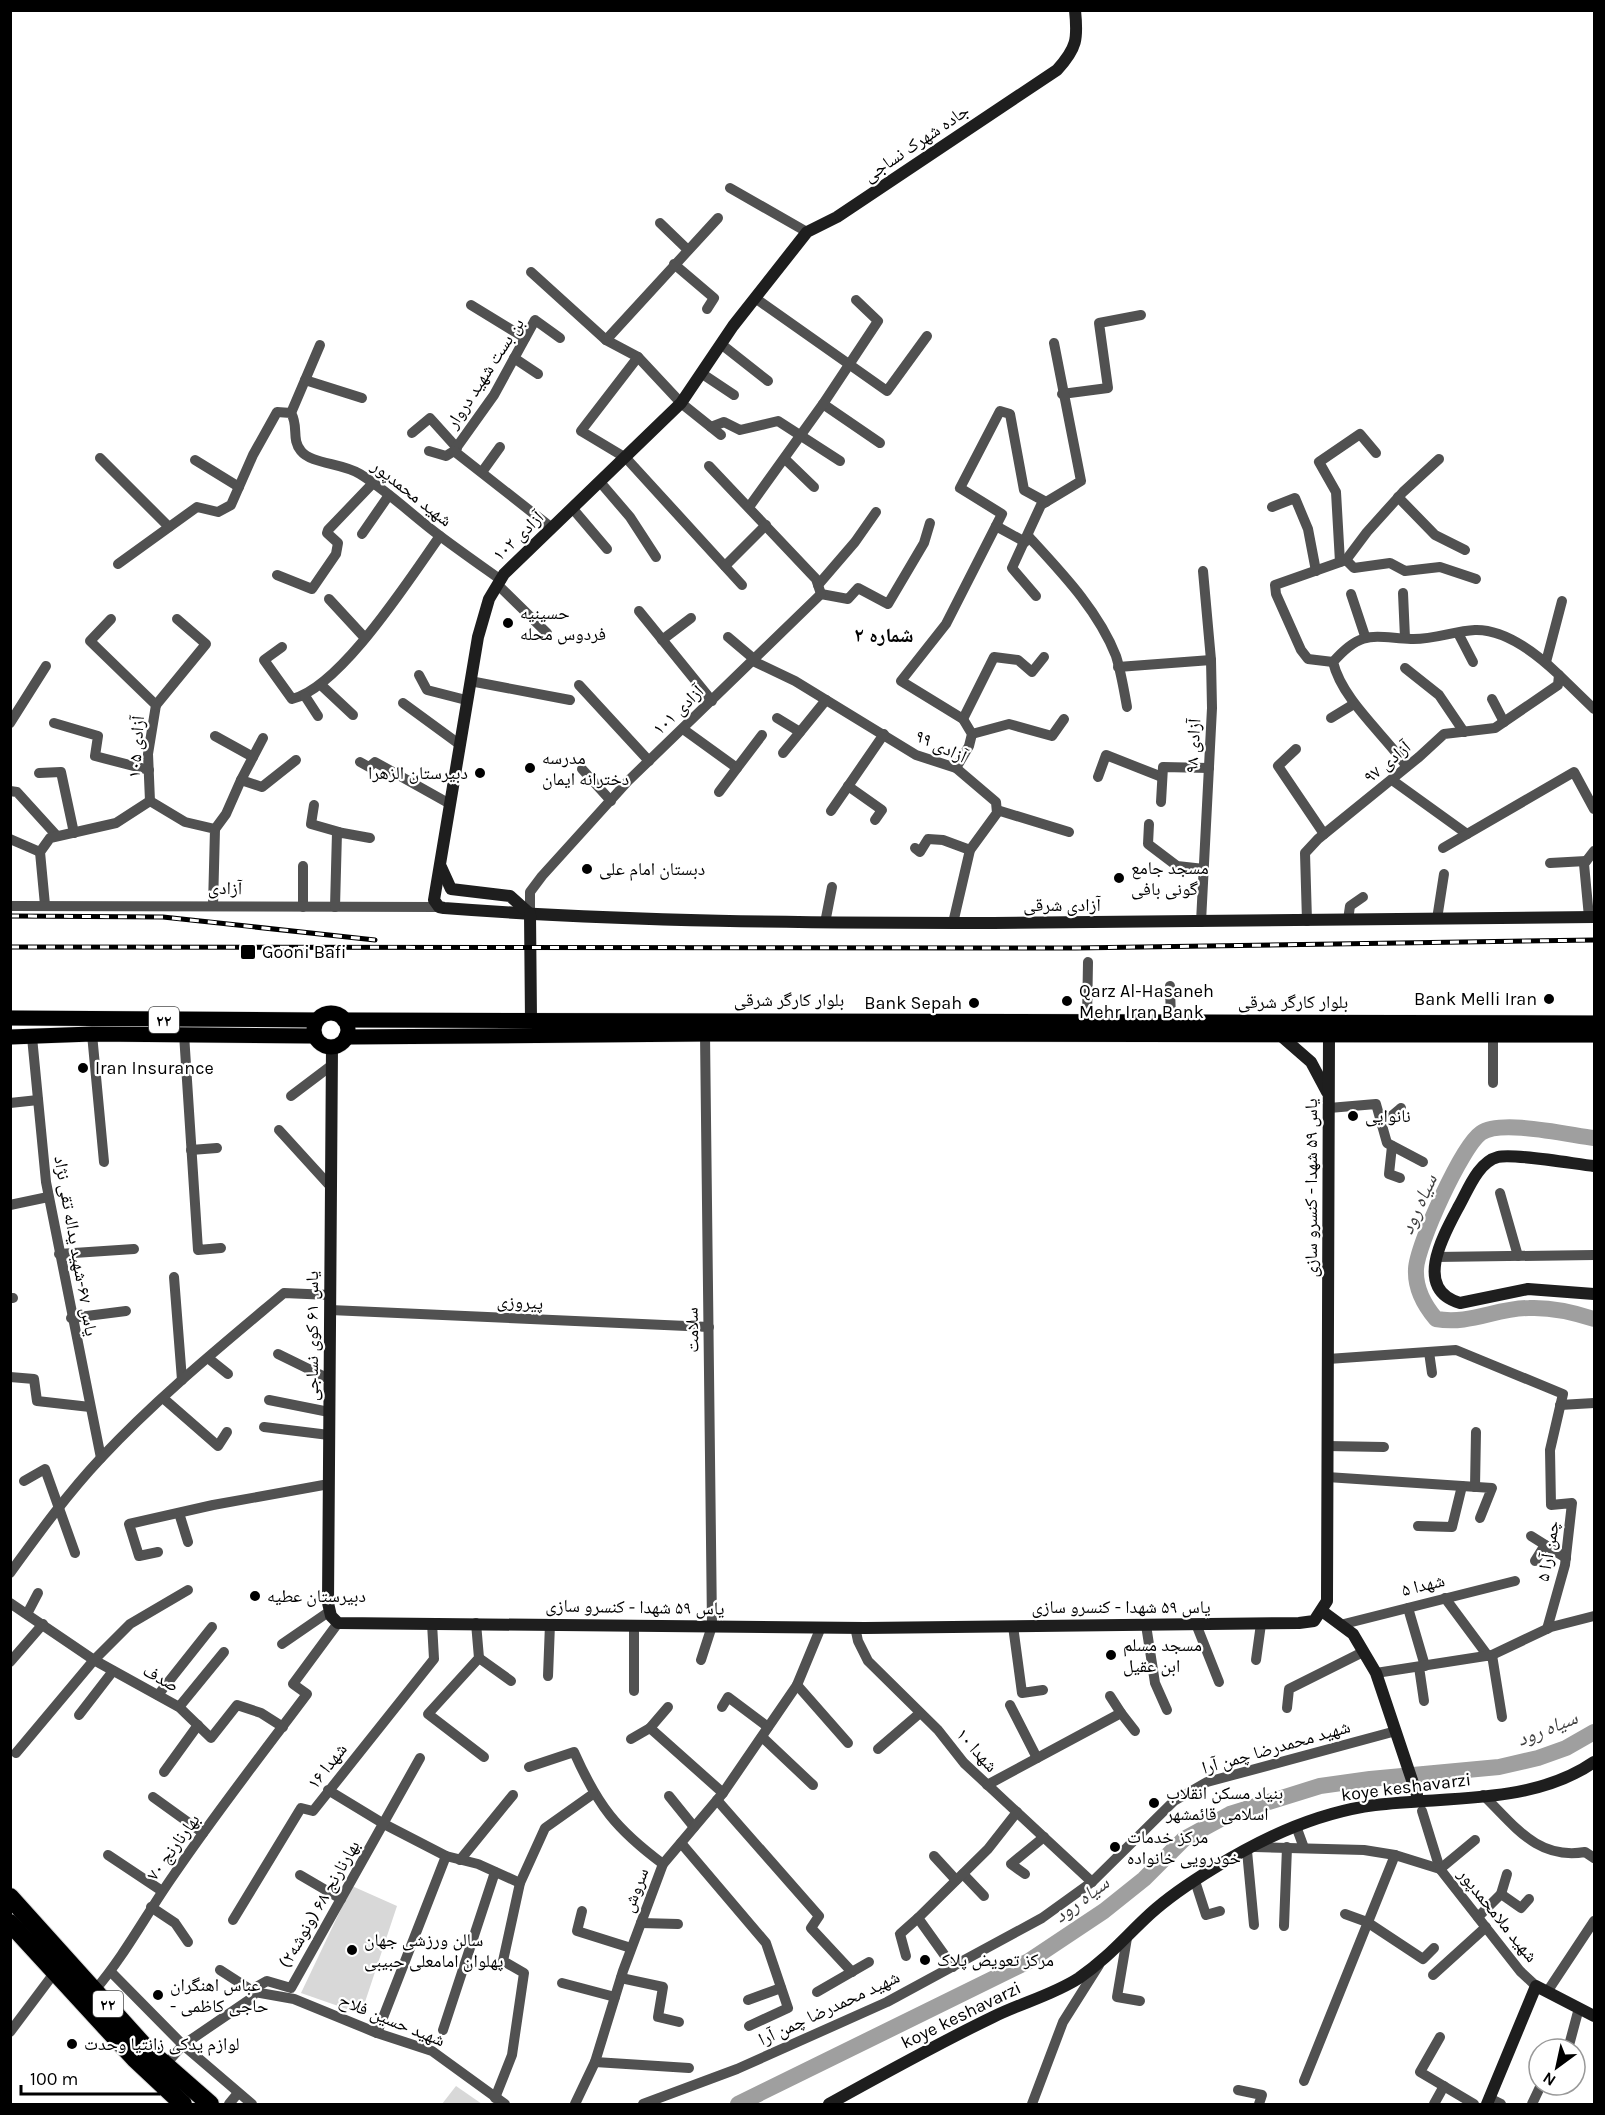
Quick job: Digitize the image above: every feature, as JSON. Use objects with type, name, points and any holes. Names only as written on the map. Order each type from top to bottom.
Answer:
[{"type":"highway","name":"۲۲","points":[[10,1898],[165,2065],[210,2104]]},
{"type":"highway","points":[[10,1923],[135,2059],[180,2104]]},
{"type":"main road","points":[[10,1037],[92,1034],[315,1036],[325,1046],[332,1047],[343,1042],[348,1031],[344,1020],[330,1013],[317,1020],[315,1036]]},
{"type":"main road","name":"۲۲","points":[[10,1018],[317,1020]]},
{"type":"main road","name":"بلوار کارگر شرقی","points":[[344,1020],[531,1020],[980,1027],[1280,1035],[1594,1035]]},
{"type":"main road","name":"بلوار کارگر شرقی","points":[[346,1036],[705,1034],[980,1027],[1087,1020],[1594,1023]]},
{"type":"main road","points":[[1594,1023],[1594,1028]]},
{"type":"street","name":"جاده شهرک نساجی","points":[[756,298],[807,232],[837,217],[1057,70],[1074,52],[1077,30],[1075,10]]},
{"type":"street","points":[[730,188],[807,232]]},
{"type":"street","points":[[606,340],[718,218]]},
{"type":"street","points":[[660,223],[688,250]]},
{"type":"street","points":[[674,264],[714,298],[707,309]]},
{"type":"street","points":[[531,272],[606,340],[638,357],[681,403],[721,435]]},
{"type":"street","points":[[756,298],[887,391],[927,336]]},
{"type":"street","name":"آزادی ۱۰۲","points":[[441,867],[477,637],[489,599],[499,582],[681,403],[756,298]]},
{"type":"street","points":[[749,507],[824,404],[878,321],[856,300]]},
{"type":"street","points":[[471,305],[525,338]]},
{"type":"street","points":[[1062,394],[1108,388],[1099,323],[1141,315]]},
{"type":"street","name":"بن بست شهید دروار","points":[[552,528],[455,449],[494,395],[535,320],[560,338]]},
{"type":"street","points":[[1036,596],[1012,568],[1041,505],[1081,481],[1062,394],[1054,343]]},
{"type":"street","points":[[721,344],[768,381]]},
{"type":"street","points":[[118,564],[197,507],[218,512],[231,505],[277,412],[291,413],[320,345]]},
{"type":"street","points":[[638,357],[581,431],[626,458],[742,585]]},
{"type":"street","points":[[514,358],[538,374]]},
{"type":"street","points":[[701,373],[734,395]]},
{"type":"street","points":[[305,380],[362,398]]},
{"type":"street","points":[[824,404],[880,443]]},
{"type":"street","points":[[956,768],[969,746],[972,734],[963,719],[901,681],[946,624],[1002,514],[960,488],[1000,411],[1010,414],[1024,490],[1046,502]]},
{"type":"street","name":"شهید محمدپور","points":[[291,413],[297,422],[294,438],[301,453],[317,461],[348,466],[374,482],[499,582],[547,633]]},
{"type":"street","points":[[412,433],[430,418],[455,449],[446,456],[429,451]]},
{"type":"street","points":[[711,427],[724,422],[740,430],[778,421],[840,461]]},
{"type":"street","points":[[1343,561],[1336,492],[1319,462],[1360,434],[1376,453]]},
{"type":"street","points":[[482,472],[500,447]]},
{"type":"street","points":[[100,458],[169,527]]},
{"type":"street","points":[[785,459],[814,488]]},
{"type":"street","points":[[1334,662],[1308,659],[1301,650],[1276,594],[1275,585],[1343,561],[1398,497],[1439,459]]},
{"type":"street","points":[[195,460],[239,487]]},
{"type":"street","points":[[709,466],[816,579],[819,590],[848,598],[858,588],[888,604],[924,543],[930,523]]},
{"type":"street","points":[[277,575],[312,589],[336,554],[338,543],[327,533],[328,530],[374,482]]},
{"type":"street","points":[[600,482],[630,517],[656,556]]},
{"type":"street","points":[[362,534],[389,495]]},
{"type":"street","points":[[1398,497],[1435,535],[1465,550]]},
{"type":"street","points":[[1272,507],[1295,498],[1308,529],[1316,571]]},
{"type":"street","points":[[573,509],[607,549]]},
{"type":"street","name":"آزادی ۱۰۱","points":[[530,914],[530,892],[542,876],[649,761],[753,660],[819,590],[876,512]]},
{"type":"street","points":[[725,566],[766,525]]},
{"type":"street","points":[[996,526],[1027,539],[1079,595],[1101,626],[1118,667],[1127,707]]},
{"type":"street","points":[[282,647],[264,660],[292,699],[305,696],[321,685],[378,625],[440,536]]},
{"type":"street","points":[[1343,561],[1354,568],[1390,563],[1405,571],[1440,567],[1476,579]]},
{"type":"street","name":"آزادی ۹۸","points":[[1201,922],[1209,768],[1211,660],[1203,571]]},
{"type":"street","points":[[1403,593],[1405,638]]},
{"type":"street","points":[[1351,594],[1365,636]]},
{"type":"street","points":[[328,599],[365,638]]},
{"type":"street","points":[[1546,662],[1562,601]]},
{"type":"street","points":[[639,611],[712,701]]},
{"type":"street","points":[[663,640],[691,618]]},
{"type":"street","name":"آزادی ۱۰۵","points":[[111,619],[90,641],[156,705],[148,753],[150,801],[185,822],[215,829]]},
{"type":"street","points":[[156,705],[206,644],[177,619]]},
{"type":"street","points":[[1334,662],[1342,652],[1365,636],[1405,638],[1477,630],[1505,637],[1538,655],[1546,662],[1558,680],[1594,708]]},
{"type":"street","points":[[1458,633],[1473,662]]},
{"type":"street","name":"آزادی ٩٩","points":[[728,637],[753,660],[826,700],[916,754],[956,768],[996,802],[997,810]]},
{"type":"street","points":[[963,719],[994,657],[1018,660],[1032,672],[1044,657]]},
{"type":"street","points":[[1118,667],[1211,660]]},
{"type":"street","points":[[1334,662],[1354,704],[1390,743],[1407,767]]},
{"type":"street","points":[[10,723],[46,666]]},
{"type":"street","points":[[1405,668],[1439,695],[1464,732]]},
{"type":"street","points":[[419,675],[427,690],[466,699]]},
{"type":"street","name":"آزادی ۹۷","points":[[1307,921],[1305,853],[1324,834],[1392,780],[1444,734],[1495,728],[1558,680]]},
{"type":"street","points":[[470,681],[570,700]]},
{"type":"street","points":[[321,685],[353,715]]},
{"type":"street","points":[[579,685],[649,761]]},
{"type":"street","points":[[305,696],[318,716]]},
{"type":"street","points":[[1492,699],[1503,722]]},
{"type":"street","points":[[783,753],[826,700]]},
{"type":"street","points":[[403,703],[459,744]]},
{"type":"street","points":[[1331,718],[1354,704]]},
{"type":"street","points":[[777,718],[800,732]]},
{"type":"street","points":[[972,734],[1009,724],[1052,736],[1064,719]]},
{"type":"street","points":[[54,723],[98,736],[95,756],[149,770]]},
{"type":"street","points":[[683,729],[736,768]]},
{"type":"street","points":[[831,811],[884,734]]},
{"type":"street","points":[[718,792],[762,735]]},
{"type":"street","points":[[215,736],[253,758]]},
{"type":"street","points":[[213,906],[215,829],[226,814],[263,738]]},
{"type":"street","points":[[1296,749],[1278,766],[1324,834]]},
{"type":"street","points":[[1098,777],[1106,755],[1162,777]]},
{"type":"street","points":[[241,780],[262,787],[296,759]]},
{"type":"street","points":[[360,762],[369,767],[375,762],[450,804]]},
{"type":"street","points":[[1161,802],[1163,767],[1209,768]]},
{"type":"street","points":[[582,769],[611,801]]},
{"type":"street","points":[[39,773],[61,772],[74,833]]},
{"type":"street","points":[[1443,848],[1574,772],[1594,809]]},
{"type":"street","points":[[1392,780],[1467,834]]},
{"type":"street","points":[[848,786],[882,810],[875,819]]},
{"type":"street","points":[[10,791],[17,792],[57,836]]},
{"type":"street","points":[[45,905],[40,852],[50,838],[116,823],[150,801]]},
{"type":"street","points":[[314,805],[311,824],[369,838]]},
{"type":"street","points":[[953,923],[970,850],[997,810],[1069,832]]},
{"type":"street","points":[[1149,824],[1148,844],[1177,866],[1204,869]]},
{"type":"street","points":[[335,907],[337,832],[339,832]]},
{"type":"street","points":[[10,839],[40,852]]},
{"type":"street","points":[[915,848],[920,852],[928,840],[943,840],[970,850]]},
{"type":"street","points":[[1592,917],[1584,864],[1594,851]]},
{"type":"street","points":[[1550,863],[1586,861]]},
{"type":"street","points":[[303,866],[303,907]]},
{"type":"street","points":[[441,867],[451,890],[510,896],[530,914],[531,1020]]},
{"type":"street","points":[[439,907],[434,900],[441,867]]},
{"type":"street","points":[[1437,919],[1444,874]]},
{"type":"street","points":[[825,923],[832,887]]},
{"type":"street","points":[[1348,920],[1350,906],[1363,897]]},
{"type":"street","name":"آزادی","points":[[10,906],[439,907],[530,914]]},
{"type":"street","name":"آزادی شرقی","points":[[530,914],[825,923],[1201,922],[1592,917]]},
{"type":"street","points":[[1087,1020],[1088,962]]},
{"type":"street","points":[[1170,986],[1172,1021]]},
{"type":"street","points":[[92,1034],[104,1162]]},
{"type":"street","points":[[184,1034],[198,1250],[221,1248]]},
{"type":"street","name":"سلامت","points":[[701,1660],[712,1626],[705,1034]]},
{"type":"street","points":[[1280,1035],[1311,1062],[1329,1102],[1376,1104],[1387,1143],[1423,1162]]},
{"type":"street","name":"یاس ۵۹ شهدا - کنسرو سازی","points":[[338,1623],[855,1627],[1261,1624],[1314,1621],[1327,1601],[1329,1035]]},
{"type":"street","points":[[1493,1035],[1493,1083]]},
{"type":"street","name":"یاس ۶۷-شهید یداله تقی نژاد","points":[[32,1037],[48,1197],[100,1458]]},
{"type":"street","name":"یاس ۶۱ کوی نساجی","points":[[330,1611],[329,1379],[332,1047]]},
{"type":"street","points":[[291,1096],[332,1065]]},
{"type":"street","points":[[10,1102],[38,1100]]},
{"type":"street","points":[[1382,1124],[1401,1108]]},
{"type":"street","points":[[279,1130],[330,1186]]},
{"type":"street","points":[[1389,1177],[1392,1146]]},
{"type":"street","points":[[191,1150],[217,1148]]},
{"type":"street","points":[[1594,1166],[1506,1156],[1491,1160],[1477,1175],[1441,1240],[1434,1271],[1441,1292],[1450,1300],[1460,1303],[1528,1289],[1594,1294]]},
{"type":"street","points":[[1500,1193],[1518,1256]]},
{"type":"street","points":[[10,1205],[48,1197]]},
{"type":"street","points":[[59,1254],[134,1249]]},
{"type":"street","points":[[1436,1257],[1594,1255]]},
{"type":"street","points":[[174,1277],[182,1380]]},
{"type":"street","points":[[12,1568],[100,1458],[182,1380],[284,1293],[330,1295]]},
{"type":"street","name":"پیروزی","points":[[330,1310],[709,1327]]},
{"type":"street","points":[[71,1318],[126,1311]]},
{"type":"street","points":[[1328,1359],[1456,1350],[1562,1399],[1594,1403]]},
{"type":"street","points":[[1429,1352],[1432,1373]]},
{"type":"street","points":[[278,1354],[329,1379]]},
{"type":"street","points":[[208,1358],[228,1374]]},
{"type":"street","points":[[10,1377],[34,1379],[37,1401],[90,1407]]},
{"type":"street","points":[[163,1398],[218,1446],[227,1432]]},
{"type":"street","name":"چمن آرا ۵","points":[[1547,1629],[1566,1558],[1572,1503],[1551,1505],[1550,1449],[1562,1399]]},
{"type":"street","points":[[269,1400],[329,1412]]},
{"type":"street","points":[[264,1427],[329,1435]]},
{"type":"street","points":[[1475,1487],[1476,1432]]},
{"type":"street","points":[[1327,1446],[1384,1447]]},
{"type":"street","points":[[24,1481],[45,1469],[75,1552]]},
{"type":"street","points":[[1327,1477],[1492,1488],[1480,1518]]},
{"type":"street","points":[[158,1552],[139,1556],[129,1524],[329,1484]]},
{"type":"street","points":[[1418,1526],[1452,1527],[1462,1486]]},
{"type":"street","points":[[179,1513],[188,1542]]},
{"type":"street","points":[[1531,1536],[1566,1558]]},
{"type":"street","points":[[1535,1561],[1545,1545]]},
{"type":"street","name":"شهدا ۵","points":[[1340,1625],[1515,1581]]},
{"type":"street","points":[[16,1753],[94,1660],[130,1624],[188,1590]]},
{"type":"street","points":[[27,1614],[38,1593]]},
{"type":"street","points":[[1445,1598],[1490,1656],[1502,1717]]},
{"type":"street","name":"صدف","points":[[10,1603],[94,1660],[179,1707],[198,1725]]},
{"type":"street","points":[[1408,1608],[1422,1666],[1424,1701]]},
{"type":"street","points":[[282,1644],[330,1611],[338,1623]]},
{"type":"street","points":[[1322,1611],[1353,1634],[1376,1673],[1440,1869],[1475,1840]]},
{"type":"street","points":[[1376,1673],[1490,1656],[1547,1629],[1594,1616]]},
{"type":"street","name":"بهارنارنج ۷۰","points":[[96,1990],[111,1972],[151,1907],[203,1833],[307,1694],[293,1684],[338,1623]]},
{"type":"street","name":"شهدا ۱۶","points":[[233,1920],[301,1808],[313,1811],[434,1659],[432,1623]]},
{"type":"street","points":[[476,1623],[479,1658],[428,1714],[484,1757]]},
{"type":"street","points":[[10,1662],[43,1624]]},
{"type":"street","points":[[548,1676],[550,1624]]},
{"type":"street","points":[[1196,1624],[1218,1682]]},
{"type":"street","points":[[1256,1660],[1261,1624]]},
{"type":"street","points":[[634,1625],[634,1691]]},
{"type":"street","points":[[1146,1625],[1155,1683],[1167,1710]]},
{"type":"street","points":[[1013,1626],[1022,1693],[1043,1690]]},
{"type":"street","points":[[158,1695],[212,1627]]},
{"type":"street","name":"سروش","points":[[575,2104],[595,2062],[621,1978],[663,1864],[720,1797],[797,1685],[822,1627]]},
{"type":"street","name":"شهدا ۱۰","points":[[855,1627],[858,1641],[868,1661],[987,1785],[1092,1882]]},
{"type":"street","points":[[179,1707],[224,1652]]},
{"type":"street","points":[[1287,1708],[1289,1689],[1363,1652]]},
{"type":"street","points":[[479,1658],[511,1681]]},
{"type":"street","points":[[79,1715],[113,1671]]},
{"type":"street","points":[[797,1685],[848,1743]]},
{"type":"street","points":[[1110,1696],[1135,1731]]},
{"type":"street","points":[[722,1707],[728,1697],[765,1732],[813,1785]]},
{"type":"street","points":[[164,1772],[198,1725],[211,1738],[237,1705],[261,1713],[283,1727]]},
{"type":"street","points":[[1010,1705],[1037,1758]]},
{"type":"street","points":[[631,1739],[650,1728],[668,1707]]},
{"type":"street","points":[[878,1749],[920,1713]]},
{"type":"street","points":[[987,1785],[1121,1713]]},
{"type":"street","points":[[650,1728],[720,1797],[819,1916],[810,1928],[852,1972]]},
{"type":"street","name":"شهید محمدرضا چمن آرا","points":[[643,2104],[736,2070],[887,2002],[1042,1918],[1092,1882],[1174,1801],[1190,1790],[1207,1782],[1397,1737]]},
{"type":"street","points":[[529,1767],[574,1752],[593,1794],[628,1838],[663,1864]]},
{"type":"street","name":"بهارنارنج ۶۸ (ونوشه۲)","points":[[165,2065],[183,2045],[252,1998],[256,1987],[267,1982],[291,1988],[420,1758]]},
{"type":"street","name":"koye keshavarzi","points":[[829,2104],[950,2037],[1077,1979],[1127,1938],[1150,1914],[1196,1881],[1296,1826],[1328,1815],[1372,1805],[1484,1796],[1546,1785],[1579,1773],[1594,1762]]},
{"type":"street","points":[[328,1790],[384,1824],[446,1856],[520,1883]]},
{"type":"street","points":[[495,2098],[512,2055],[524,1973],[503,1961],[520,1883],[545,1828],[593,1794]]},
{"type":"street","points":[[460,1860],[513,1795]]},
{"type":"street","points":[[669,1796],[694,1827]]},
{"type":"street","points":[[1484,1796],[1536,1846],[1567,1855],[1585,1852],[1594,1858]]},
{"type":"street","points":[[153,1797],[203,1833]]},
{"type":"street","points":[[906,1956],[900,1934],[988,1849],[1017,1812]]},
{"type":"street","points":[[1296,1826],[1304,1848]]},
{"type":"street","points":[[1025,1874],[1011,1864],[1044,1837]]},
{"type":"street","points":[[681,1843],[766,1942],[788,2008],[749,2026]]},
{"type":"street","points":[[1284,1926],[1287,1847]]},
{"type":"street","name":"شهید ملامحمدپور","points":[[1251,1849],[1287,1847],[1364,1850],[1440,1869],[1520,1971],[1541,1989]]},
{"type":"street","points":[[1251,1849],[1254,1925]]},
{"type":"street","points":[[108,1855],[162,1891]]},
{"type":"street","points":[[377,2033],[446,1856]]},
{"type":"street","points":[[934,1856],[984,1896]]},
{"type":"street","points":[[1304,2080],[1366,1922],[1395,1856]]},
{"type":"street","points":[[443,2030],[495,1872]]},
{"type":"street","points":[[1478,1917],[1501,1894],[1507,1874]]},
{"type":"street","points":[[300,1875],[341,1899]]},
{"type":"street","points":[[1196,1881],[1201,1916],[1220,1911]]},
{"type":"street","points":[[1501,1894],[1521,1908],[1529,1899]]},
{"type":"street","points":[[151,1907],[175,1923],[188,1942]]},
{"type":"street","points":[[582,1911],[577,1931],[632,1948]]},
{"type":"street","points":[[1345,1914],[1366,1922],[1423,1959],[1434,1948]]},
{"type":"street","points":[[918,1918],[953,1967]]},
{"type":"street","points":[[1492,2102],[1541,1989],[1594,1920]]},
{"type":"street","points":[[641,1923],[678,1924]]},
{"type":"street","points":[[1433,1975],[1486,1927]]},
{"type":"street","points":[[1127,1938],[1117,1997],[1140,2001]]},
{"type":"street","points":[[817,1992],[869,1962]]},
{"type":"street","points":[[1032,2104],[1063,2022],[1100,1962]]},
{"type":"street","points":[[220,1970],[254,1992]]},
{"type":"street","points":[[10,2032],[55,1972]]},
{"type":"street","points":[[111,1972],[183,2045],[252,2104]]},
{"type":"street","points":[[621,1978],[663,1988],[658,2017],[679,2022]]},
{"type":"street","points":[[562,1983],[615,1997]]},
{"type":"street","points":[[748,2000],[781,1988]]},
{"type":"street","points":[[1541,1989],[1594,2016]]},
{"type":"street","name":"شهید حسین فلاح","points":[[254,1992],[294,1999],[377,2033],[432,2051],[466,2073],[505,2104]]},
{"type":"street","points":[[1571,2037],[1579,2008]]},
{"type":"street","points":[[1440,2037],[1420,2072],[1474,2104]]},
{"type":"street","points":[[595,2062],[688,2068]]},
{"type":"street","points":[[1434,2104],[1444,2086]]},
{"type":"street","points":[[1238,2090],[1262,2095],[1259,2104]]},
{"type":"street","points":[[229,2104],[238,2093]]},
{"type":"shaded area","name":"سالن ورزشی جهان پهلوان امامعلی حبیبی","points":[[352,1886],[397,1906],[361,2014],[301,1993]]},
{"type":"shaded area","points":[[456,2086],[482,2104],[442,2104]]},
{"type":"waterway","name":"سیاه رود","points":[[1594,1138],[1553,1131],[1504,1127],[1481,1133],[1452,1175],[1424,1239],[1416,1269],[1421,1296],[1436,1319],[1460,1320],[1517,1309],[1538,1308],[1562,1310],[1594,1319]]},
{"type":"waterway","name":"سیاه رود","points":[[738,2104],[1029,1961],[1104,1911],[1144,1879],[1184,1839],[1230,1814],[1320,1786],[1499,1767],[1538,1758],[1566,1748],[1594,1732]]},
{"type":"railway","points":[[10,916],[163,917],[375,940]]},
{"type":"railway","points":[[10,947],[1076,948],[1594,940]]},
{"type":"place","name":"حسینیه فردوس محله","points":[[508,623]]},
{"type":"place","name":"مدرسه دخترانه ایمان","points":[[530,768]]},
{"type":"place","name":"دبیرستان الزهرا","points":[[480,773]]},
{"type":"place","name":"دبستان امام علی","points":[[587,869]]},
{"type":"place","name":"مسجد جامع گونی بافی","points":[[1119,878]]},
{"type":"place","name":"Gooni Bafi","points":[[248,952]]},
{"type":"place","name":"Bank Melli Iran","points":[[1549,999]]},
{"type":"place","name":"Qarz Al-Hasaneh Mehr Iran Bank","points":[[1067,1001]]},
{"type":"place","name":"Bank Sepah","points":[[974,1003]]},
{"type":"place","name":"Iran Insurance","points":[[83,1068]]},
{"type":"place","name":"نانوایی","points":[[1353,1116]]},
{"type":"place","name":"دبیرستان عطیه","points":[[255,1596]]},
{"type":"place","name":"مسجد مسلم ابن عقیل","points":[[1111,1655]]},
{"type":"place","name":"بنیاد مسکن انقلاب اسلامی قائمشهر","points":[[1154,1803]]},
{"type":"place","name":"مرکز خدمات خودرویی خانواده","points":[[1115,1847]]},
{"type":"place","name":"سالن ورزشی جهان پهلوان امامعلی حبیبی","points":[[352,1950]]},
{"type":"place","name":"مرکز تعویض پلاک","points":[[925,1960]]},
{"type":"place","name":"عباس اهنگران - حاجی کاظمی","points":[[158,1995]]},
{"type":"place","name":"لوازم یدکی زانتیا وحدت","points":[[72,2044]]},
{"type":"district","name":"شماره ۲","points":[[884,635]]}]
